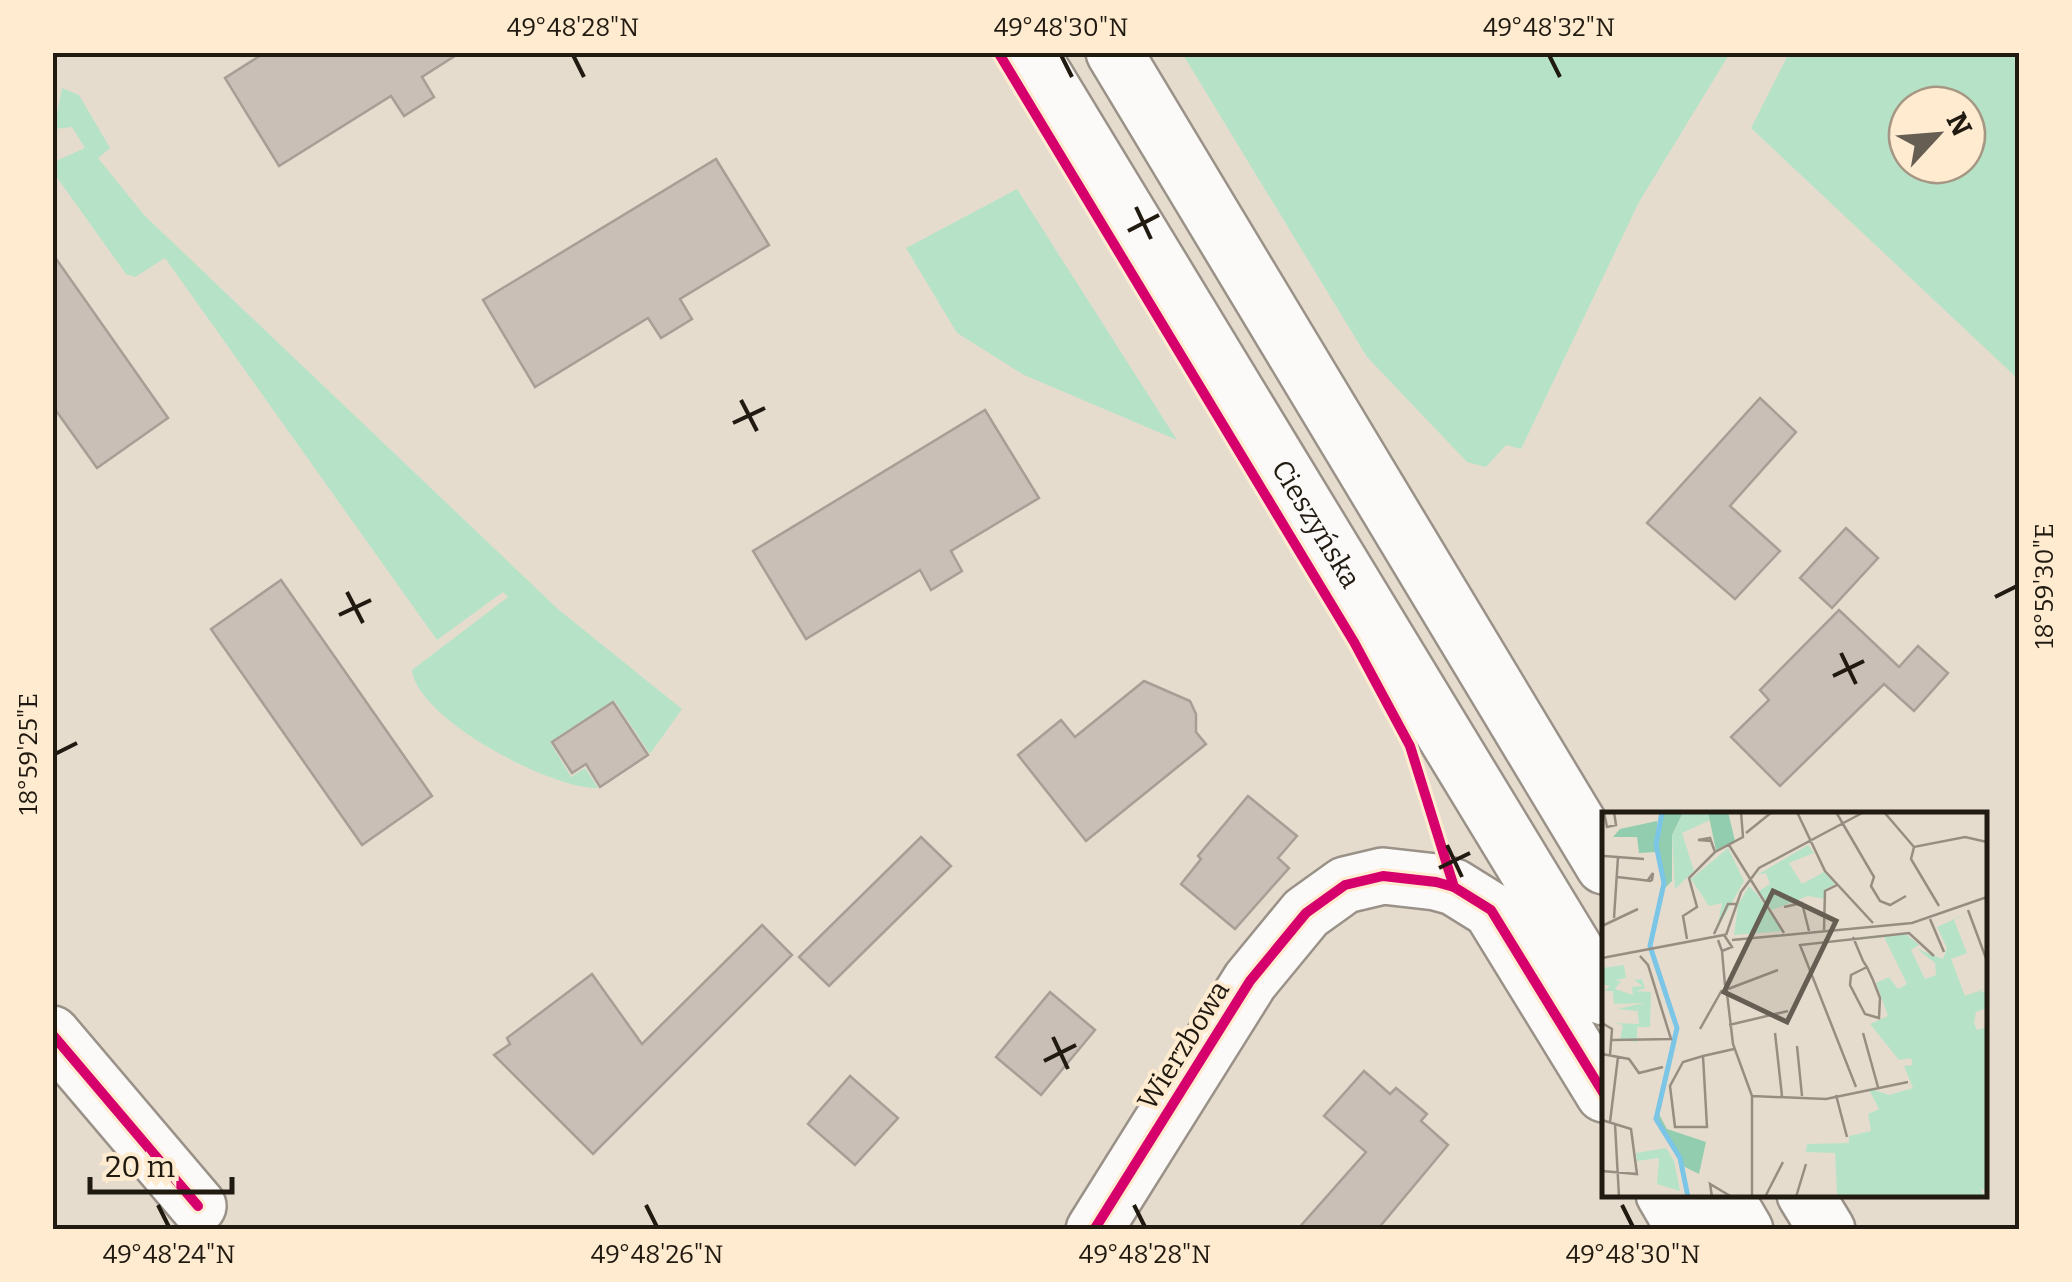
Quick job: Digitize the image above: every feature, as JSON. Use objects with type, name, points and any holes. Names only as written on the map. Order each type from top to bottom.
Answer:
[{"type":"main road","name":"Cieszyńska","points":[[1030,52],[1602,994]]},
{"type":"main road","points":[[1114,52],[1602,863]]},
{"type":"main road","name":"Wierzbowa","points":[[1094,1230],[1250,981],[1306,913],[1345,886],[1382,876],[1454,888],[1491,910],[1602,1091]]},
{"type":"main road","points":[[52,1034],[198,1206]]},
{"type":"main road","points":[[1666,1197],[1685,1230]]},
{"type":"main road","points":[[1726,1197],[1745,1230]]},
{"type":"main road","points":[[1807,1197],[1826,1230]]},
{"type":"green space","points":[[1182,53],[1730,53],[1639,202],[1521,449],[1506,445],[1486,467],[1467,462],[1367,357]]},
{"type":"green space","points":[[1789,53],[2019,53],[2019,380],[1751,128]]},
{"type":"green space","points":[[62,88],[79,95],[110,148],[98,158],[145,216],[559,610],[682,709],[650,754],[614,700],[550,742],[571,777],[585,768],[598,788],[577,786],[490,748],[437,709],[420,689],[412,670],[508,597],[503,592],[437,640],[165,258],[135,277],[126,274],[53,172],[58,160],[85,148],[72,127],[54,129]]},
{"type":"green space","points":[[1017,189],[1177,440],[1024,375],[957,333],[906,248]]},
{"type":"building","points":[[266,52],[461,52],[422,77],[434,97],[404,116],[391,96],[279,166],[225,78]]},
{"type":"building","points":[[716,159],[769,245],[680,299],[692,319],[661,338],[648,318],[535,387],[483,300]]},
{"type":"building","points":[[52,253],[168,418],[97,468],[52,405]]},
{"type":"building","points":[[1760,398],[1796,432],[1730,506],[1780,551],[1735,599],[1647,523]]},
{"type":"building","points":[[985,410],[1039,498],[951,551],[962,571],[931,590],[920,570],[806,639],[753,551]]},
{"type":"building","points":[[1846,528],[1878,558],[1832,608],[1800,578]]},
{"type":"building","points":[[281,580],[432,796],[362,845],[211,629]]},
{"type":"building","points":[[1839,610],[1899,667],[1918,646],[1948,673],[1914,711],[1884,684],[1780,786],[1731,737],[1769,700],[1760,690]]},
{"type":"building","points":[[1144,681],[1190,701],[1196,714],[1196,732],[1206,744],[1086,841],[1018,755],[1061,720],[1075,737]]},
{"type":"building","points":[[613,702],[648,755],[600,787],[586,764],[572,773],[552,742]]},
{"type":"building","points":[[1248,796],[1297,836],[1278,858],[1289,868],[1235,929],[1181,884],[1201,859],[1198,856]]},
{"type":"building","points":[[921,837],[951,866],[829,986],[799,957]]},
{"type":"building","points":[[762,925],[792,955],[593,1154],[494,1055],[510,1044],[507,1038],[592,974],[642,1044]]},
{"type":"building","points":[[1050,992],[1095,1030],[1041,1095],[996,1057]]},
{"type":"building","points":[[1364,1071],[1390,1094],[1396,1088],[1427,1114],[1421,1121],[1448,1145],[1377,1230],[1297,1230],[1366,1152],[1324,1116]]},
{"type":"building","points":[[850,1076],[898,1118],[855,1165],[808,1124]]},
{"type":"cycle path","points":[[998,52],[1354,642],[1410,746],[1454,887]]},
{"type":"cycle path","points":[[1094,1230],[1250,981],[1306,913],[1345,885],[1383,876],[1436,882],[1454,887],[1491,910],[1602,1091]]},
{"type":"cycle path","points":[[52,1034],[198,1206]]}]
